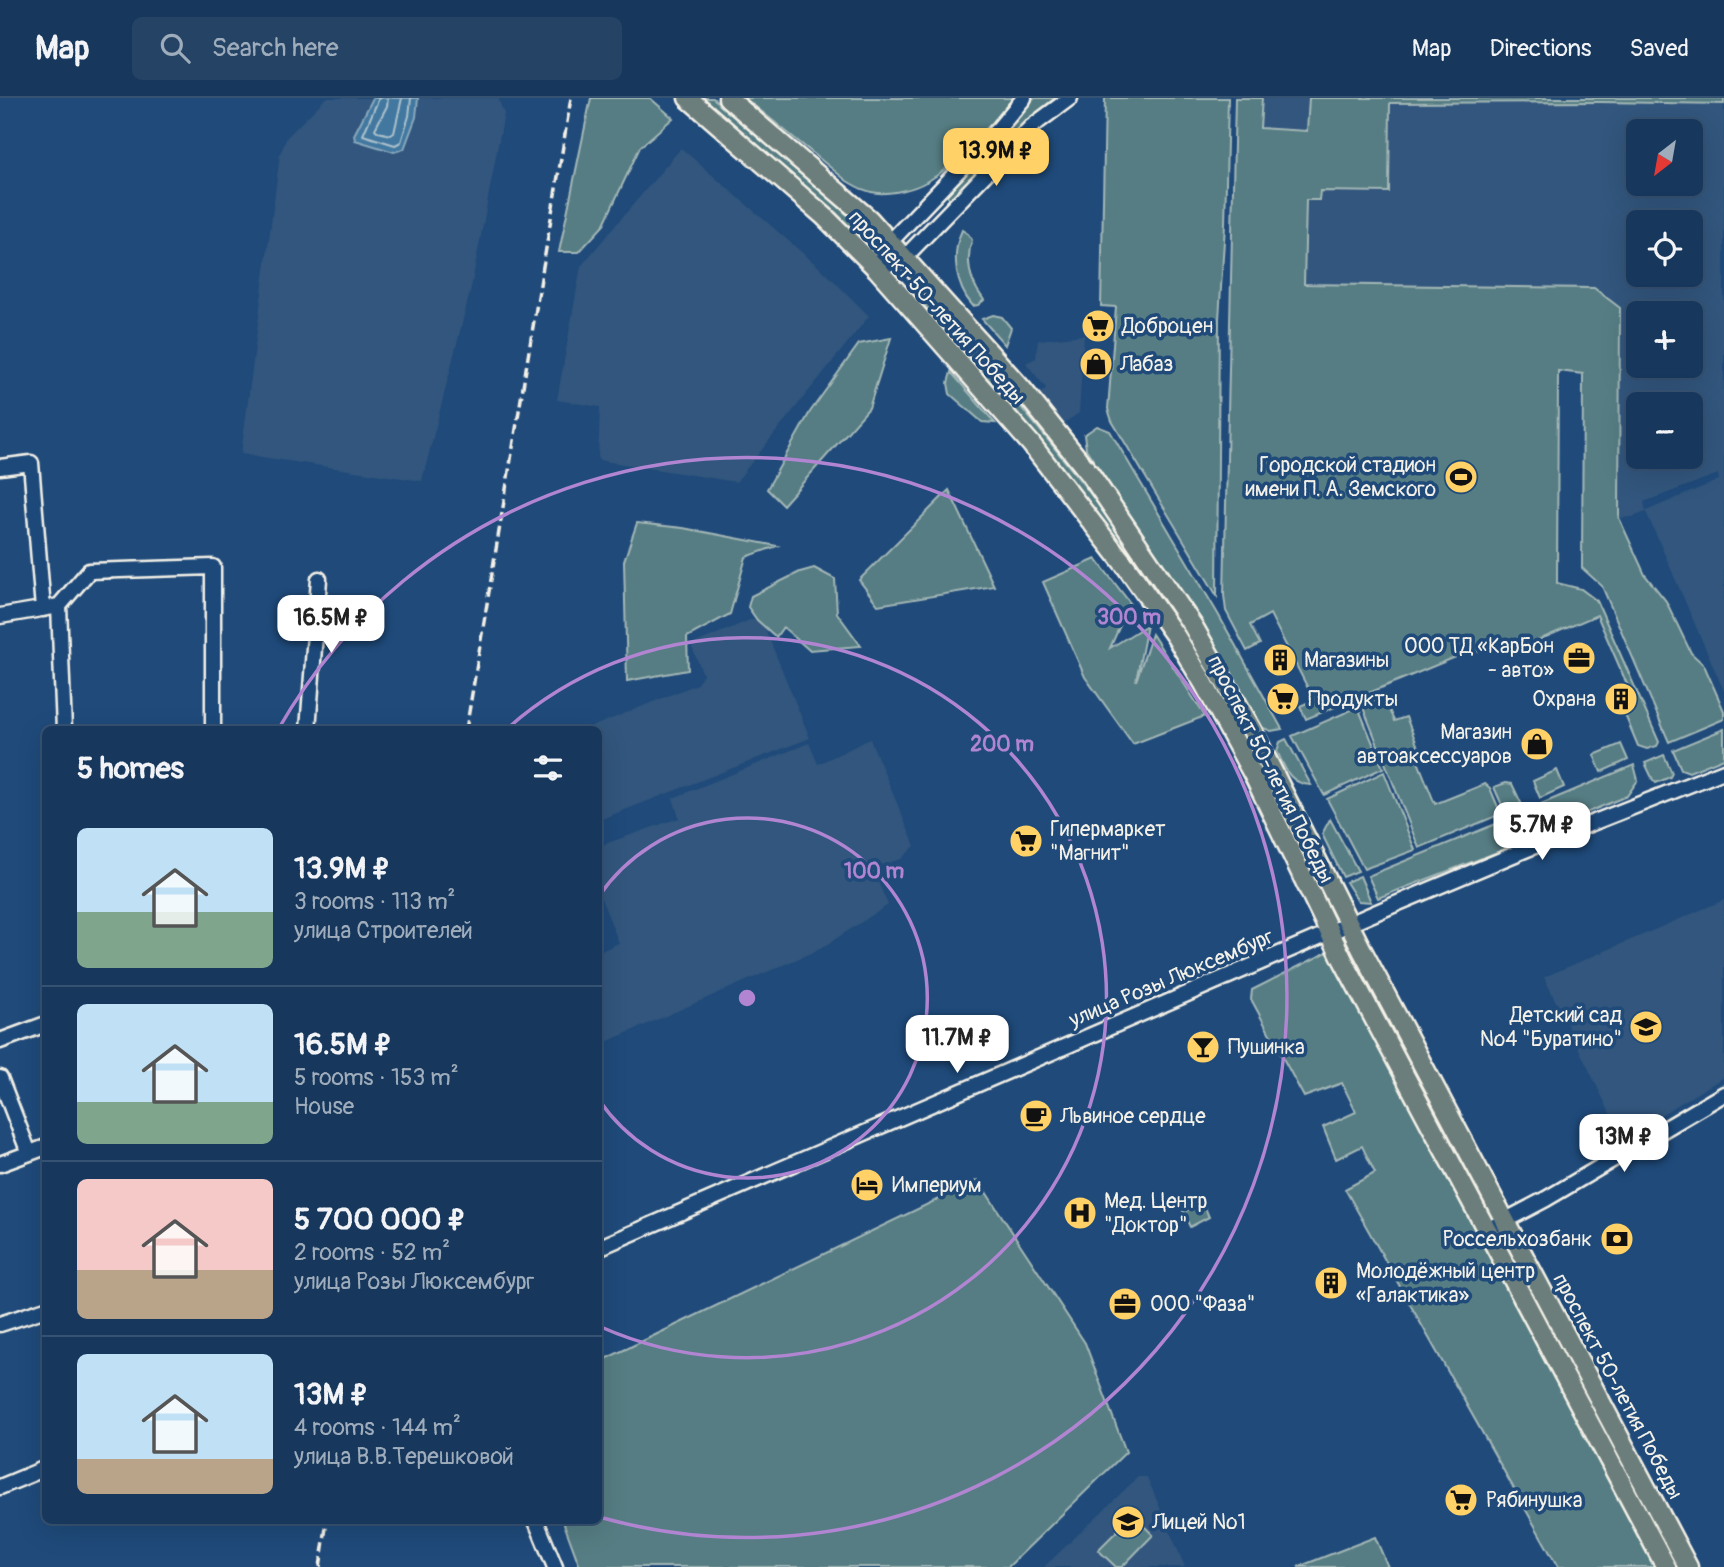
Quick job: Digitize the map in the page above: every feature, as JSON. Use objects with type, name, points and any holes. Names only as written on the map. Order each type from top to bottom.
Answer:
[{"type":"main road","name":"проспект 50-летия Победы","points":[[688,98],[824,216],[877,269],[1031,444],[1128,569],[1176,637],[1259,787],[1329,933],[1665,1567]]},
{"type":"main road","name":"проспект 50-летия Победы","points":[[728,98],[843,195],[905,257],[1022,389],[1072,451],[1180,607],[1221,672],[1252,730],[1349,925],[1688,1567]]},
{"type":"street","points":[[877,269],[890,242],[999,128],[1024,98]]},
{"type":"street","points":[[877,269],[905,257],[1031,127],[1070,98]]},
{"type":"street","points":[[0,467],[31,463],[43,609]]},
{"type":"street","points":[[0,616],[60,606],[89,571],[213,567],[213,726]]},
{"type":"street","points":[[308,726],[319,579]]},
{"type":"street","points":[[60,606],[64,726]]},
{"type":"street","name":"улица Розы Люксембург","points":[[602,1246],[1329,933],[1549,840],[1724,771]]},
{"type":"street","points":[[0,1041],[42,1025]]},
{"type":"street","points":[[0,1078],[29,1153]]},
{"type":"street","points":[[1487,1230],[1546,1199],[1724,1094]]},
{"type":"street","points":[[0,1164],[42,1148]]},
{"type":"street","points":[[0,1324],[42,1310]]},
{"type":"street","points":[[0,1487],[42,1470]]},
{"type":"street","points":[[537,1524],[555,1567]]},
{"type":"shaded area","points":[[326,98],[498,98],[504,114],[471,288],[422,481],[241,454],[280,154],[287,137]]},
{"type":"shaded area","points":[[1262,98],[1309,98],[1307,131],[1260,128]]},
{"type":"shaded area","points":[[1389,103],[1724,104],[1724,691],[1646,512],[1619,518],[1620,308],[1304,284],[1306,200],[1320,191],[1389,191]],"holes":[[[1718,474],[1719,480],[1646,511],[1644,502]]]},
{"type":"shaded area","points":[[681,148],[827,274],[869,316],[736,482],[598,460],[600,407],[557,400],[581,266]]},
{"type":"shaded area","points":[[1084,335],[1079,413],[1064,423],[1040,394],[1046,388],[1026,363],[1036,358],[1038,340]]},
{"type":"shaded area","points":[[750,620],[757,620],[764,626],[810,738],[602,819],[602,726],[594,726],[697,684],[703,674],[691,645]]},
{"type":"shaded area","points":[[870,739],[915,846],[901,859],[872,868],[888,905],[820,949],[602,1044],[602,951],[619,943],[602,900],[602,845],[679,818],[673,798],[809,743],[818,764]]},
{"type":"shaded area","name":"Детский сад №4 \"Буратино\"","points":[[1724,900],[1724,1077],[1622,1138],[1544,977]]},
{"type":"shaded area","name":"Лицей №1","points":[[1138,1477],[1147,1477],[1185,1567],[1044,1567]]},
{"type":"green space","points":[[591,98],[650,98],[673,118],[640,147],[603,226],[579,252],[559,252]]},
{"type":"green space","points":[[702,98],[713,98],[835,203],[865,232],[862,236],[856,232]]},
{"type":"green space","points":[[745,98],[1014,98],[973,144],[937,175],[915,187],[884,193],[866,190],[847,181]]},
{"type":"green space","points":[[1033,98],[1055,98],[1037,112],[951,200],[945,194]]},
{"type":"green space","points":[[1105,98],[1228,98],[1225,225],[1219,319],[1217,596],[1112,421],[1108,409],[1116,307],[1101,306]]},
{"type":"green space","points":[[1235,98],[1262,98],[1260,128],[1307,131],[1309,98],[1724,98],[1724,104],[1390,103],[1389,192],[1320,191],[1319,200],[1306,200],[1304,284],[1594,288],[1620,308],[1619,518],[1645,575],[1666,601],[1691,653],[1704,665],[1724,711],[1724,719],[1669,742],[1602,586],[1582,568],[1583,374],[1558,371],[1557,583],[1581,589],[1597,601],[1659,742],[1657,746],[1647,749],[1638,746],[1620,703],[1633,698],[1597,615],[1534,642],[1463,654],[1306,719],[1300,706],[1314,700],[1270,614],[1250,625],[1260,644],[1247,651],[1226,611],[1224,595]]},
{"type":"green space","points":[[962,230],[972,240],[970,272],[984,300],[973,306],[962,289],[957,270],[957,249]]},
{"type":"green space","points":[[918,287],[1059,454],[1156,584],[1224,693],[1324,888],[1318,891],[1134,564],[1039,438],[913,292]]},
{"type":"green space","points":[[993,315],[1002,317],[1011,328],[1005,345],[982,319]]},
{"type":"green space","points":[[891,338],[869,408],[783,505],[767,489],[810,412],[859,344]]},
{"type":"green space","points":[[951,372],[995,423],[982,422],[950,394],[948,383]]},
{"type":"green space","points":[[1097,426],[1110,431],[1282,729],[1271,731],[1261,727],[1200,622],[1086,449],[1084,435]]},
{"type":"green space","points":[[949,490],[994,586],[878,605],[859,580]]},
{"type":"green space","points":[[637,523],[683,528],[777,546],[746,557],[730,614],[687,637],[688,670],[627,681],[624,561]]},
{"type":"green space","points":[[1096,559],[1130,603],[1110,648],[1147,625],[1136,681],[1152,634],[1205,716],[1133,744],[1085,677],[1043,582]]},
{"type":"green space","points":[[814,568],[835,579],[837,613],[861,646],[809,650],[783,627],[776,637],[757,620],[748,607],[751,596]]},
{"type":"green space","points":[[1379,697],[1386,703],[1394,721],[1406,717],[1420,752],[1415,754],[1435,804],[1485,784],[1490,788],[1501,814],[1419,848],[1362,705]]},
{"type":"green space","points":[[1358,707],[1383,768],[1324,795],[1292,736]]},
{"type":"green space","points":[[1724,729],[1724,758],[1689,772],[1681,769],[1673,750]]},
{"type":"green space","points":[[1286,739],[1311,785],[1298,782],[1285,769],[1277,751],[1280,742]]},
{"type":"green space","points":[[1621,744],[1628,760],[1601,772],[1594,755]]},
{"type":"green space","points":[[1664,755],[1672,773],[1670,777],[1656,783],[1645,763]]},
{"type":"green space","points":[[1634,765],[1638,780],[1627,796],[1557,825],[1551,825],[1541,804]]},
{"type":"green space","points":[[1557,770],[1564,787],[1540,798],[1533,781]]},
{"type":"green space","points":[[1384,772],[1415,850],[1364,869],[1327,799]]},
{"type":"green space","points":[[1512,784],[1522,805],[1505,812],[1494,787]]},
{"type":"green space","points":[[1525,812],[1530,829],[1528,836],[1521,843],[1378,898],[1368,876]]},
{"type":"green space","points":[[1330,819],[1358,871],[1343,877],[1322,834]]},
{"type":"green space","points":[[1360,876],[1371,902],[1358,901],[1346,882]]},
{"type":"green space","points":[[1331,950],[1659,1567],[1558,1567],[1345,1189],[1375,1173],[1362,1146],[1336,1159],[1323,1127],[1356,1112],[1342,1083],[1304,1097],[1251,999],[1252,990]]},
{"type":"green space","points":[[1357,958],[1486,1201],[1481,1204],[1352,960]]},
{"type":"green space","points":[[978,1180],[1085,1343],[1126,1452],[1008,1567],[580,1567],[564,1524],[602,1524],[602,1361]]},
{"type":"green space","points":[[1203,1203],[1209,1217],[1190,1227],[1183,1212]]},
{"type":"green space","points":[[1518,1259],[1681,1567],[1674,1567],[1512,1262]]},
{"type":"green space","points":[[1133,1515],[1153,1535],[1122,1567],[1116,1567],[1098,1550]]},
{"type":"green space","points":[[1375,1537],[1388,1567],[1298,1567]]},
{"type":"water","points":[[373,98],[418,98],[416,117],[404,149],[394,152],[355,140],[354,135]]},
{"type":"railway","points":[[467,726],[571,98]]},
{"type":"railway","points":[[320,1567],[327,1524]]},
{"type":"place","name":"Доброцен","points":[[1098,326]]},
{"type":"place","name":"Лабаз","points":[[1096,364]]},
{"type":"place","name":"Городской стадион имени П. А. Земского","points":[[1461,477]]},
{"type":"place","name":"ООО ТД «КарБон - авто»","points":[[1579,658]]},
{"type":"place","name":"Магазины","points":[[1280,660]]},
{"type":"place","name":"Продукты","points":[[1283,699]]},
{"type":"place","name":"Охрана","points":[[1621,699]]},
{"type":"place","name":"Магазин автоаксессуаров","points":[[1537,744]]},
{"type":"place","name":"Гипермаркет \"Магнит\"","points":[[1026,841]]},
{"type":"place","name":"Детский сад №4 \"Буратино\"","points":[[1646,1027]]},
{"type":"place","name":"Пушинка","points":[[1203,1047]]},
{"type":"place","name":"Львиное сердце","points":[[1036,1116]]},
{"type":"place","name":"Империум","points":[[867,1185]]},
{"type":"place","name":"Мед. Центр \"Доктор\"","points":[[1080,1213]]},
{"type":"place","name":"Россельхозбанк","points":[[1617,1239]]},
{"type":"place","name":"Молодёжный центр «Галактика»","points":[[1331,1283]]},
{"type":"place","name":"ООО \"Фаза\"","points":[[1125,1304]]},
{"type":"place","name":"Рябинушка","points":[[1461,1500]]},
{"type":"place","name":"Лицей №1","points":[[1128,1522]]}]
